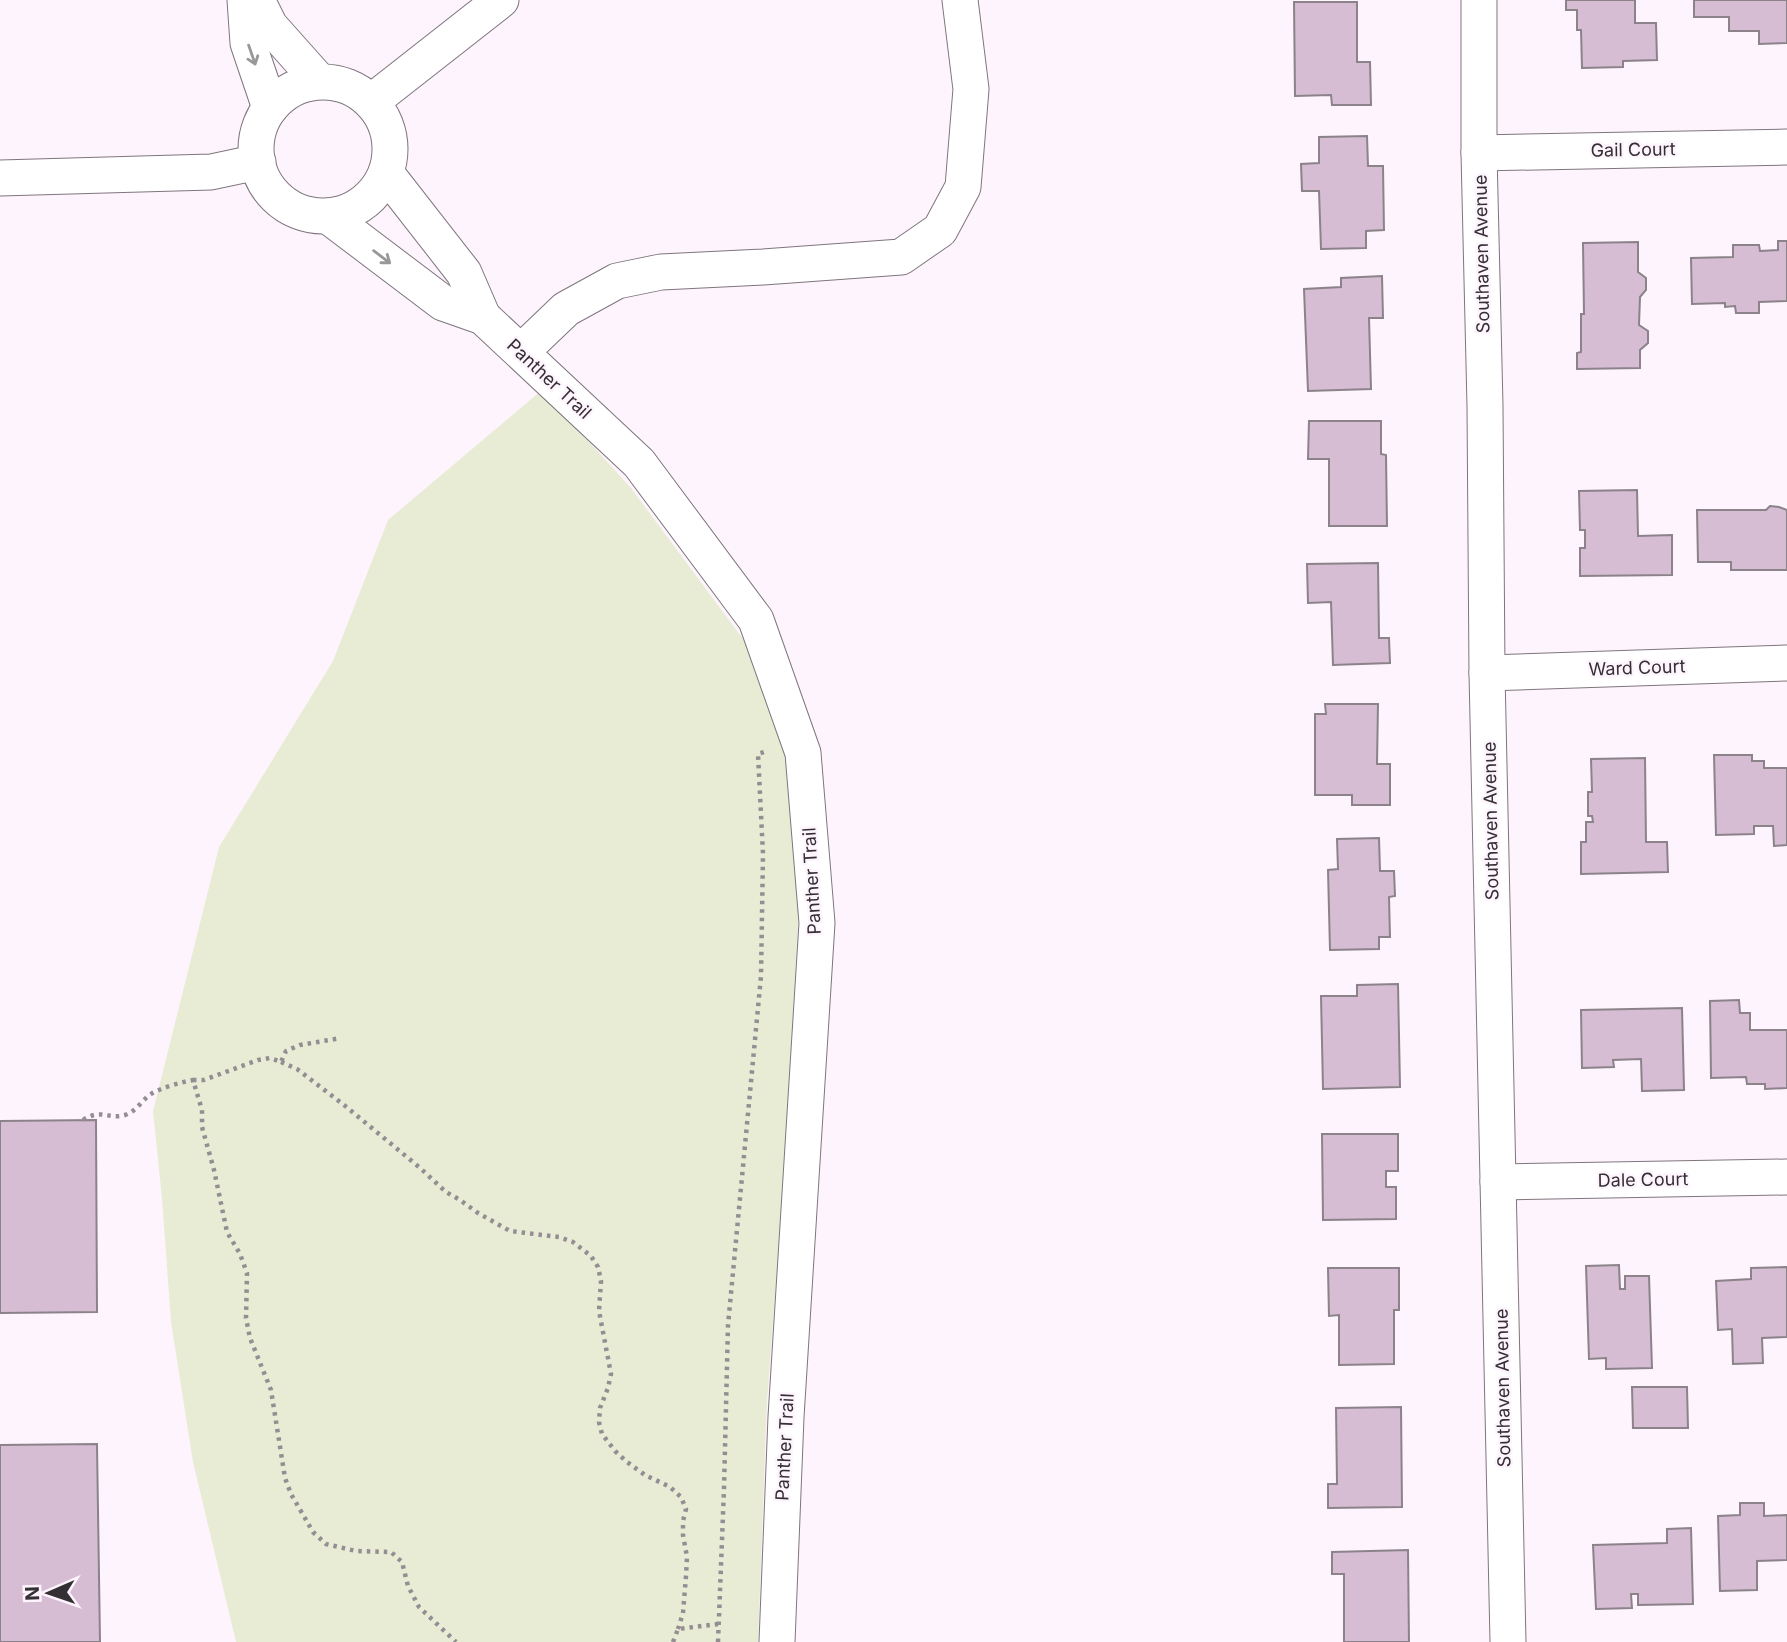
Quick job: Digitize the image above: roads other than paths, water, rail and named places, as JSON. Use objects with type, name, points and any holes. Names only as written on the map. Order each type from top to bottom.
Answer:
[{"type":"street","points":[[245,0],[248,43],[270,108]]},
{"type":"street","points":[[257,0],[270,26],[319,81]]},
{"type":"street","points":[[371,102],[501,0]]},
{"type":"street","points":[[521,352],[566,309],[617,281],[662,272],[901,257],[940,230],[963,187],[971,89],[960,0]]},
{"type":"street","name":"Southaven Avenue","points":[[1479,0],[1487,673],[1508,1642]]},
{"type":"street","points":[[319,81],[338,83],[356,90],[371,102],[383,117],[389,135],[390,154],[386,173],[377,189],[363,203],[346,212],[328,216],[300,211],[276,196],[264,180],[258,162],[257,143],[261,125],[270,108],[284,94],[301,85],[319,81]]},
{"type":"street","name":"Gail Court","points":[[1479,153],[1787,147]]},
{"type":"street","points":[[0,178],[211,172],[258,162]]},
{"type":"street","name":"Panther Trail","points":[[386,173],[464,273],[483,317]]},
{"type":"street","name":"Panther Trail","points":[[328,216],[443,303],[483,317],[639,463],[756,620],[800,742],[817,923],[786,1417],[777,1642]]},
{"type":"street","name":"Ward Court","points":[[1487,673],[1787,663]]},
{"type":"street","name":"Dale Court","points":[[1498,1182],[1787,1177]]}]
